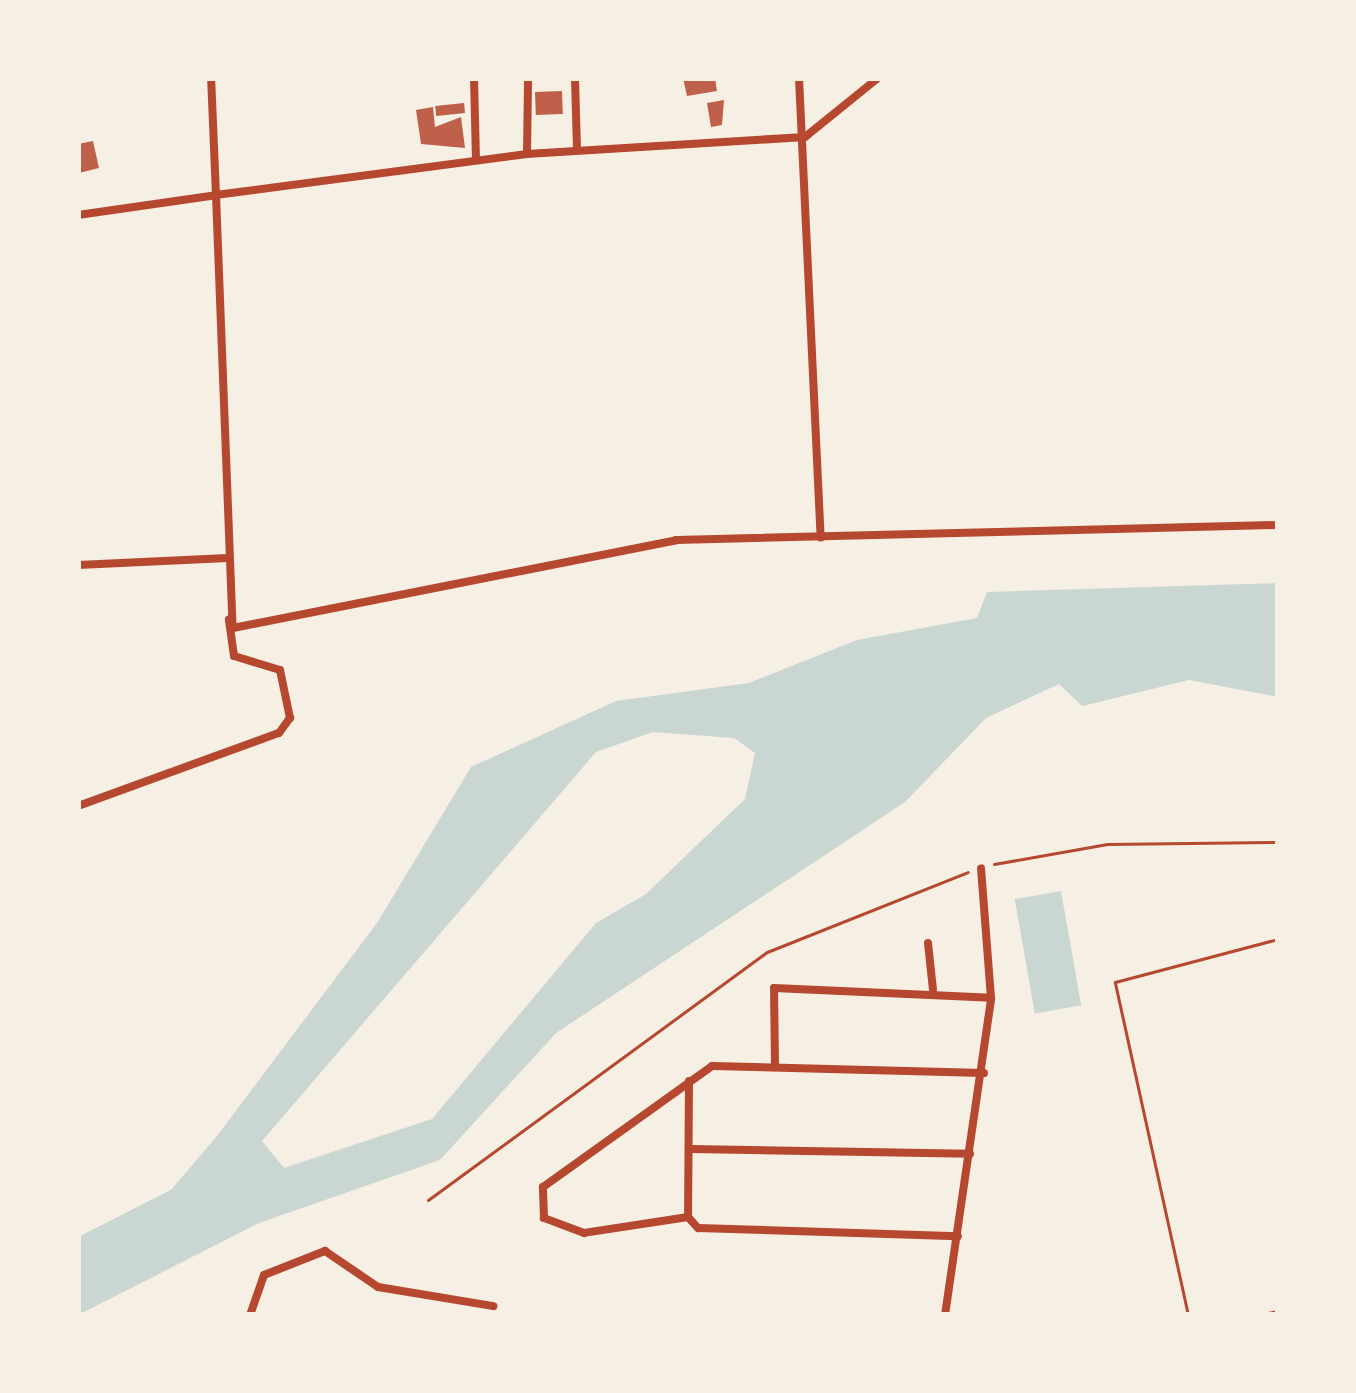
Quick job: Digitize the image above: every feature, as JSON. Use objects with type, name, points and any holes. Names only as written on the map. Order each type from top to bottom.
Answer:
[{"type":"street","points":[[78,806],[279,733],[290,718],[280,670],[234,656],[229,617],[211,78]]},
{"type":"street","points":[[475,78],[476,160]]},
{"type":"street","points":[[527,154],[528,78]]},
{"type":"street","points":[[575,78],[577,150]]},
{"type":"street","points":[[799,78],[821,537]]},
{"type":"street","points":[[78,215],[527,154],[805,136],[878,78]]},
{"type":"street","points":[[229,617],[233,628],[266,623],[676,540],[1278,525]]},
{"type":"street","points":[[78,566],[228,558]]},
{"type":"street","points":[[945,1315],[984,1073],[991,998],[980,868]]},
{"type":"street","points":[[928,943],[933,990]]},
{"type":"street","points":[[775,1067],[774,988],[933,990],[991,998]]},
{"type":"street","points":[[958,1236],[715,1232],[688,1217],[584,1232],[544,1218],[543,1187],[712,1066],[984,1073]]},
{"type":"street","points":[[688,1217],[689,1081]]},
{"type":"street","points":[[692,1148],[970,1154]]},
{"type":"street","points":[[250,1315],[264,1275],[326,1251],[379,1287],[494,1306]]},
{"type":"path","points":[[428,1200],[767,952],[980,868],[1107,844],[1278,842]]},
{"type":"path","points":[[1188,1315],[1115,982],[1278,939]]},
{"type":"path","points":[[1257,1315],[1278,1311]]},
{"type":"shaded area","points":[[1278,583],[1278,697],[1189,680],[1082,706],[1059,684],[986,718],[905,802],[556,1033],[440,1160],[259,1223],[78,1315],[78,1237],[171,1190],[217,1136],[377,923],[471,767],[616,701],[749,683],[857,640],[977,618],[987,592]],"holes":[[[653,732],[734,738],[755,753],[745,799],[646,894],[596,923],[432,1119],[284,1168],[262,1141],[596,752]]]},
{"type":"shaded area","points":[[1061,891],[1081,1005],[1035,1013],[1015,899]]},
{"type":"building","points":[[683,78],[715,78],[717,91],[687,96]]},
{"type":"building","points":[[562,91],[563,114],[536,115],[535,92]]},
{"type":"building","points":[[724,100],[722,125],[711,127],[707,103]]},
{"type":"building","points":[[464,103],[465,113],[436,116],[435,106]]},
{"type":"building","points":[[433,107],[435,127],[461,117],[465,148],[421,144],[416,110]]},
{"type":"building","points":[[93,141],[99,168],[79,173],[78,144]]}]
